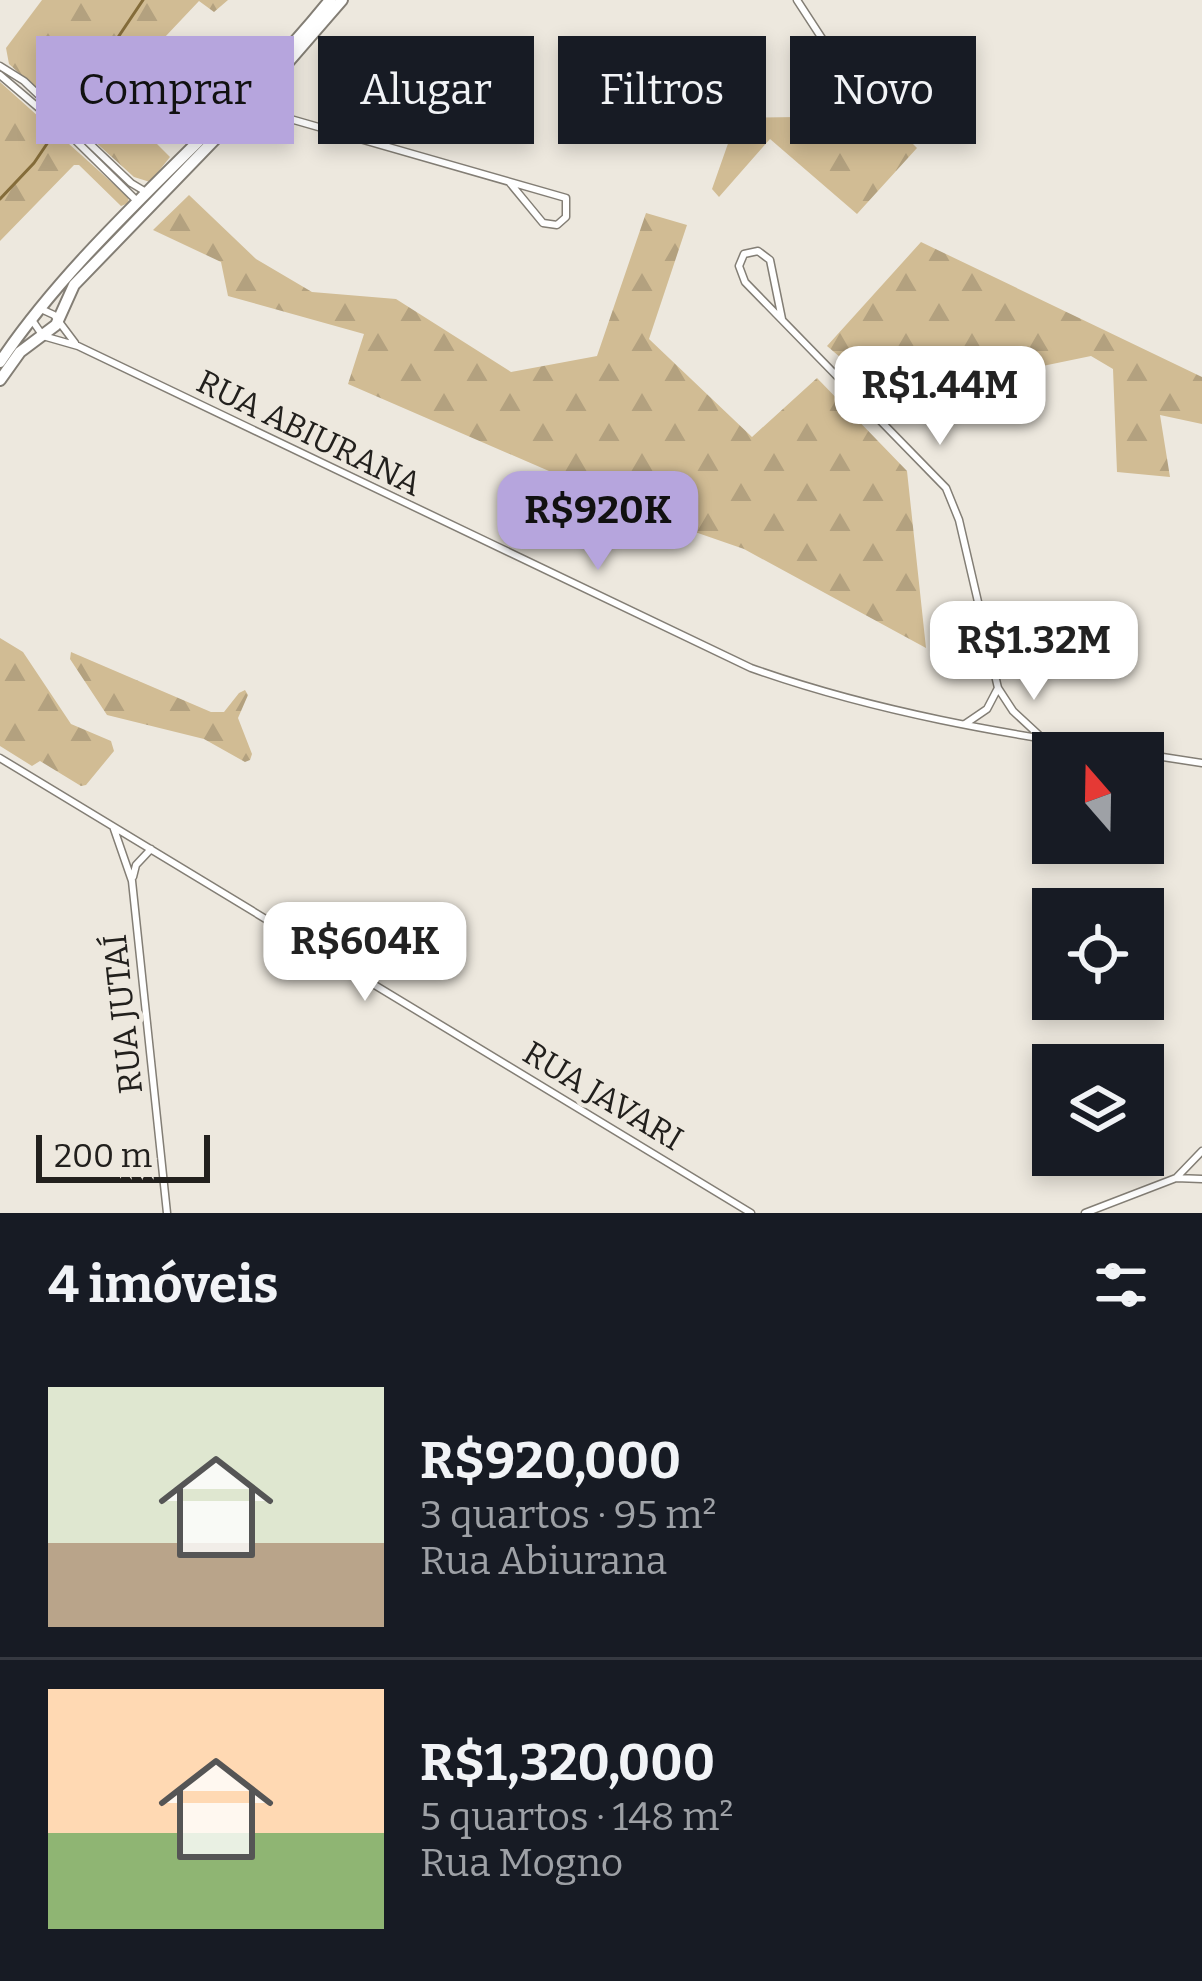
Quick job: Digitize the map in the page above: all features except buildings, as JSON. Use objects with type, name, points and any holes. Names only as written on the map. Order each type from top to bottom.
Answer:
[{"type":"main road","points":[[0,362],[36,314],[330,0]]},
{"type":"main road","points":[[294,55],[342,0]]},
{"type":"main road","points":[[0,380],[20,352],[58,320],[74,285],[211,144]]},
{"type":"street","points":[[797,0],[819,36]]},
{"type":"street","points":[[0,66],[36,94]]},
{"type":"street","points":[[839,70],[866,108],[867,123],[856,130],[839,125],[832,110],[839,70]]},
{"type":"street","points":[[0,75],[36,102]]},
{"type":"street","points":[[294,120],[566,198],[566,217],[557,225],[544,223],[510,183]]},
{"type":"street","points":[[82,144],[139,204]]},
{"type":"street","points":[[85,144],[136,188],[149,193]]},
{"type":"street","points":[[782,319],[770,260],[758,251],[744,254],[739,266],[745,282],[946,488],[959,520],[998,688],[1035,732]]},
{"type":"street","name":"RUA ABIURANA","points":[[36,314],[51,312],[78,346]]},
{"type":"street","points":[[36,314],[43,336]]},
{"type":"street","name":"RUA ABIURANA","points":[[43,336],[78,346],[751,668],[803,687],[961,726],[1032,738]]},
{"type":"street","points":[[961,726],[987,709],[998,688]]},
{"type":"street","name":"RUA JAVARI","points":[[0,758],[751,1213]]},
{"type":"street","name":"RUA ABIURANA","points":[[1164,758],[1202,763]]},
{"type":"street","name":"RUA JUTAÍ","points":[[113,825],[132,880],[167,1213]]},
{"type":"street","points":[[132,880],[136,865],[151,849]]},
{"type":"street","points":[[1176,1178],[1202,1151]]},
{"type":"street","points":[[1085,1213],[1176,1178],[1202,1179]]},
{"type":"green space","points":[[42,0],[228,0],[214,12],[199,1],[166,36],[36,36],[36,88],[9,64],[6,48]]},
{"type":"green space","points":[[0,82],[36,114],[36,144],[69,144],[129,203],[121,206],[74,165],[0,241]]},
{"type":"green space","points":[[790,117],[790,144],[913,144],[917,148],[857,214],[770,139],[766,144],[766,118]]},
{"type":"green space","points":[[97,144],[157,144],[170,157],[150,182],[134,177]]},
{"type":"green space","points":[[728,144],[766,144],[719,197],[712,189]]},
{"type":"green space","points":[[189,195],[256,259],[312,292],[396,299],[511,372],[597,356],[646,213],[687,225],[649,339],[752,437],[817,378],[907,471],[926,648],[744,549],[669,523],[348,384],[364,334],[228,296],[221,262],[153,230]]},
{"type":"green space","points":[[921,242],[1202,377],[1202,424],[1160,415],[1170,477],[1117,472],[1113,369],[1091,356],[888,398],[827,346]]},
{"type":"green space","points":[[0,638],[23,652],[71,724],[111,741],[114,751],[86,785],[40,761],[32,766],[0,746]]},
{"type":"green space","points":[[71,652],[211,712],[224,712],[245,690],[248,695],[238,718],[250,760],[245,762],[204,739],[107,715],[70,659]]},
{"type":"waterway","points":[[119,36],[143,0]]},
{"type":"waterway","points":[[0,199],[47,144]]}]
